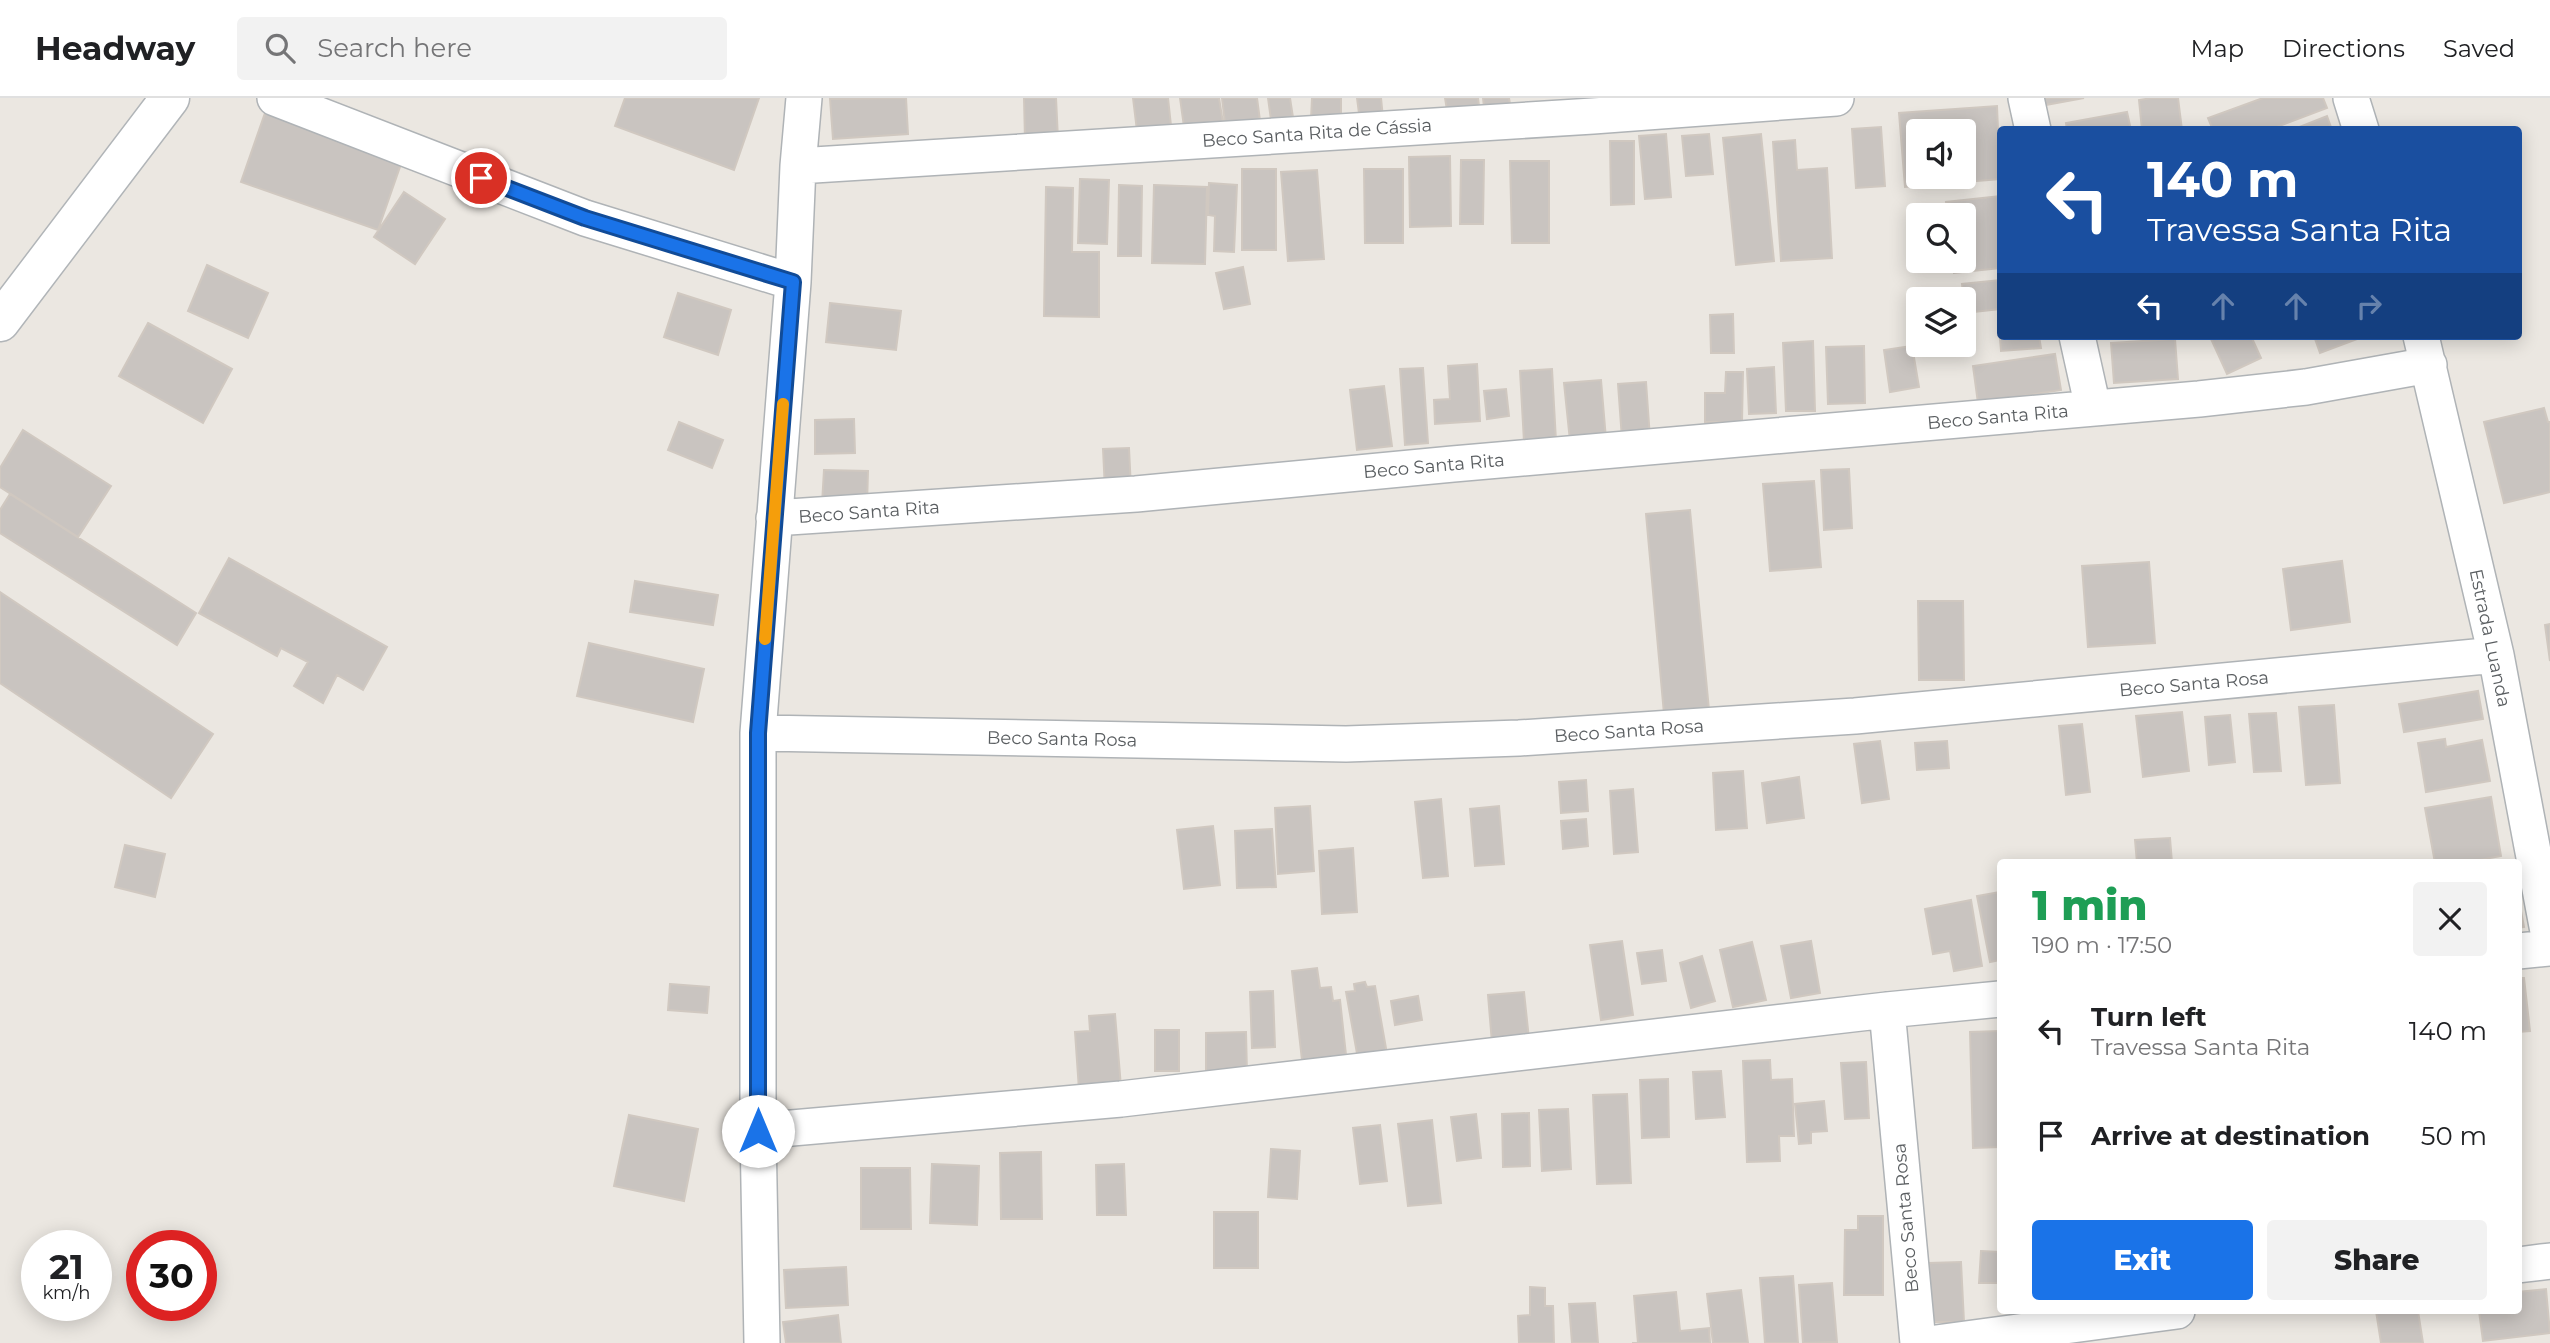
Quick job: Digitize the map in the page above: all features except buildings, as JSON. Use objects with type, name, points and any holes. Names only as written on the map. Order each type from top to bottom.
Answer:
[{"type":"street","points":[[0,322],[170,98]]},
{"type":"street","points":[[275,98],[585,218],[793,282]]},
{"type":"street","points":[[762,1343],[758,1131],[758,733],[793,282],[804,98]]},
{"type":"street","name":"Beco Santa Rita de Cássia","points":[[798,166],[1836,98]]},
{"type":"street","points":[[2026,98],[2032,126]]},
{"type":"street","points":[[2351,98],[2360,126]]},
{"type":"street","points":[[2078,340],[2093,408]]},
{"type":"street","name":"Beco Santa Rita","points":[[774,518],[1136,494],[2199,400],[2306,387],[2425,350]]},
{"type":"street","name":"Estrada Luanda","points":[[2425,350],[2496,655],[2550,942]]},
{"type":"street","name":"Beco Santa Rosa","points":[[758,733],[1346,744],[1520,738],[1855,716],[2496,655]]},
{"type":"street","points":[[2522,951],[2550,948]]},
{"type":"street","points":[[758,1131],[1121,1099],[1997,999]]},
{"type":"street","name":"Beco Santa Rosa","points":[[1887,1010],[1917,1343]]},
{"type":"street","points":[[2522,1264],[2550,1261]]},
{"type":"street","points":[[1936,1343],[2154,1314]]},
{"type":"slow traffic","points":[[765,639],[783,404]]},
{"type":"route","points":[[481,178],[585,218],[793,282],[758,733],[758,1131]]}]
